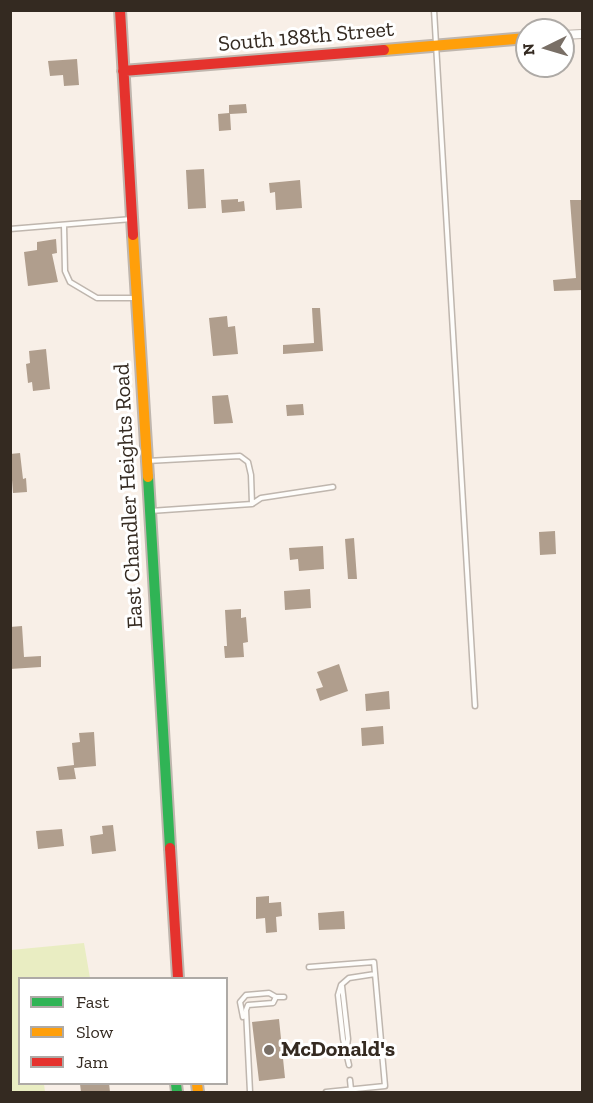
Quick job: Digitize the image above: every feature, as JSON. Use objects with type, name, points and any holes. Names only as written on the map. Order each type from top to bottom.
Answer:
[{"type":"main road","name":"East Chandler Heights Road","points":[[120,10],[178,977]]},
{"type":"main road","name":"South 188th Street","points":[[123,71],[515,39]]},
{"type":"lane","points":[[434,10],[475,706]]},
{"type":"lane","points":[[10,229],[132,219]]},
{"type":"lane","points":[[64,225],[65,271],[70,282],[97,298],[137,298]]},
{"type":"lane","points":[[147,461],[240,456],[248,462],[252,504]]},
{"type":"lane","points":[[150,511],[252,504],[261,498],[333,487]]},
{"type":"lane","points":[[309,967],[374,962],[385,1086],[326,1092]]},
{"type":"lane","points":[[349,1065],[341,985],[349,978],[375,974]]},
{"type":"lane","points":[[250,1092],[244,1020],[240,1002],[246,995],[269,993],[276,998],[284,997]]},
{"type":"lane","points":[[244,1020],[248,1005],[273,1003],[276,998]]},
{"type":"lane","points":[[350,1080],[351,1090]]},
{"type":"green space","points":[[84,943],[90,977],[18,977],[18,1085],[44,1085],[45,1092],[11,1092],[11,950]]},
{"type":"building","points":[[77,59],[79,85],[64,86],[63,75],[50,76],[48,61]]},
{"type":"building","points":[[246,104],[247,113],[230,114],[231,130],[219,131],[218,114],[229,113],[229,105]]},
{"type":"building","points":[[204,169],[206,208],[188,209],[186,170]]},
{"type":"building","points":[[300,180],[302,208],[276,210],[275,192],[270,193],[269,183]]},
{"type":"building","points":[[238,199],[238,202],[244,201],[245,211],[222,213],[221,200]]},
{"type":"building","points":[[570,200],[582,200],[582,290],[554,291],[553,280],[576,278]]},
{"type":"building","points":[[56,239],[57,253],[52,254],[58,282],[28,286],[24,252],[37,250],[37,242]]},
{"type":"building","points":[[312,308],[320,308],[323,351],[283,354],[283,345],[314,343]]},
{"type":"building","points":[[227,316],[228,327],[235,326],[238,354],[213,356],[209,318]]},
{"type":"building","points":[[46,349],[50,389],[33,391],[32,382],[28,383],[26,364],[30,363],[29,351]]},
{"type":"building","points":[[228,395],[233,423],[214,424],[212,396]]},
{"type":"building","points":[[303,404],[304,415],[287,416],[286,405]]},
{"type":"building","points":[[20,453],[27,492],[13,493],[10,454]]},
{"type":"building","points":[[555,531],[556,554],[540,555],[539,532]]},
{"type":"building","points":[[354,538],[357,579],[348,579],[345,539]]},
{"type":"building","points":[[323,546],[324,569],[299,571],[298,559],[290,560],[289,548]]},
{"type":"building","points":[[310,589],[311,608],[285,610],[284,591]]},
{"type":"building","points":[[241,609],[241,618],[246,617],[248,642],[243,643],[244,657],[225,658],[224,646],[227,646],[225,610]]},
{"type":"building","points":[[22,626],[24,657],[41,656],[41,667],[10,669],[10,627]]},
{"type":"building","points":[[339,664],[348,691],[320,701],[316,689],[323,687],[317,672]]},
{"type":"building","points":[[389,691],[390,709],[366,711],[365,694]]},
{"type":"building","points":[[383,726],[384,744],[362,746],[361,728]]},
{"type":"building","points":[[94,732],[96,766],[74,768],[76,779],[59,780],[57,767],[74,765],[72,743],[80,742],[79,733]]},
{"type":"building","points":[[113,825],[116,851],[92,854],[90,836],[103,834],[102,826]]},
{"type":"building","points":[[62,829],[64,846],[38,849],[36,831]]},
{"type":"building","points":[[269,896],[269,903],[281,902],[282,916],[276,917],[277,932],[266,933],[265,918],[256,919],[256,897]]},
{"type":"building","points":[[344,911],[345,929],[319,930],[318,913]]},
{"type":"building","name":"McDonald's","points":[[279,1019],[285,1078],[259,1081],[252,1022]]},
{"type":"building","points":[[80,1085],[109,1085],[110,1092],[81,1092]]},
{"type":"traffic: fast","points":[[148,477],[170,848]]},
{"type":"traffic: fast","points":[[176,1085],[177,1092]]},
{"type":"traffic: slow","points":[[384,50],[515,39]]},
{"type":"traffic: slow","points":[[133,235],[148,477]]},
{"type":"traffic: slow","points":[[197,1085],[198,1092]]},
{"type":"traffic: jam","points":[[120,10],[133,235]]},
{"type":"traffic: jam","points":[[123,71],[384,50]]},
{"type":"traffic: jam","points":[[170,848],[178,977]]},
{"type":"place","name":"McDonald's","points":[[269,1050]]}]
